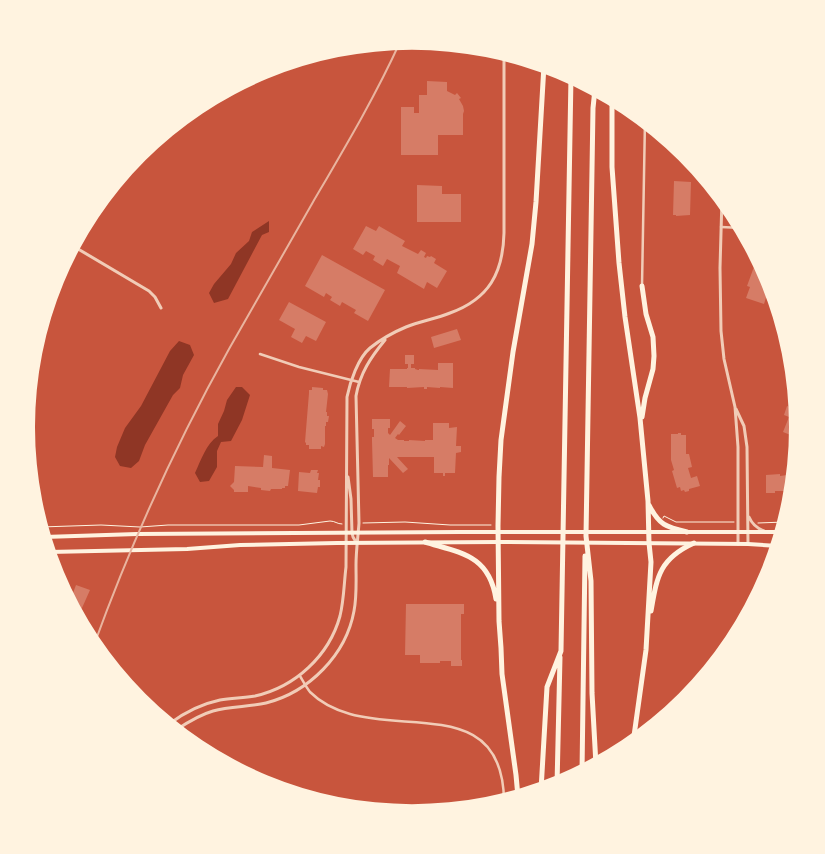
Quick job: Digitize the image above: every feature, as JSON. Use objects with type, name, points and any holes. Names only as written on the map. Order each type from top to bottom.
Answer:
[{"type":"highway","points":[[517,790],[502,674],[499,621],[499,477],[501,440],[513,352],[532,244],[544,73]]},
{"type":"highway","points":[[557,776],[571,84]]},
{"type":"highway","points":[[582,764],[595,97]]},
{"type":"highway","points":[[612,107],[612,167],[619,263],[641,428],[648,501],[648,532],[651,562],[644,669],[635,731]]},
{"type":"highway","points":[[641,428],[644,398],[653,369],[654,356],[653,337],[646,314],[642,286]]},
{"type":"highway","points":[[648,501],[654,516],[660,522],[670,528],[687,532]]},
{"type":"highway","points":[[586,536],[591,581],[592,693],[596,757]]},
{"type":"highway","points":[[424,542],[460,552],[476,561],[488,573],[496,596],[499,621]]},
{"type":"highway","points":[[647,634],[657,578],[660,572],[682,548],[694,543]]},
{"type":"highway","points":[[542,781],[547,687],[560,651]]},
{"type":"main road","points":[[52,537],[137,534],[775,532]]},
{"type":"main road","points":[[57,552],[187,549],[240,545],[424,542],[694,543],[771,546]]},
{"type":"street","points":[[175,720],[202,705],[219,700],[252,696],[288,683],[300,676],[328,644],[339,618],[344,594],[346,567],[347,397],[351,380],[368,349],[407,326],[446,315],[465,307],[486,290],[500,267],[504,240],[504,61]]},
{"type":"street","points":[[642,286],[645,130]]},
{"type":"street","points":[[722,211],[721,331],[725,364],[735,407],[739,454],[738,544]]},
{"type":"street","points":[[721,227],[733,228]]},
{"type":"street","points":[[80,250],[149,291],[161,308]]},
{"type":"street","points":[[183,726],[207,713],[283,698],[318,674],[330,662],[347,636],[354,611],[356,593],[358,484],[356,401],[359,382],[368,362],[387,337]]},
{"type":"street","points":[[260,354],[359,382]]},
{"type":"street","points":[[735,407],[744,426],[748,456],[748,544]]},
{"type":"street","points":[[346,469],[351,499],[352,533],[357,543]]},
{"type":"street","points":[[748,514],[754,525],[767,532]]},
{"type":"street","points":[[300,676],[310,691],[323,702],[350,714],[370,718],[439,724],[464,730],[475,736],[495,756],[504,785],[504,793]]},
{"type":"path","points":[[662,520],[664,516],[676,522],[730,522]]},
{"type":"path","points":[[49,527],[299,525],[330,521],[338,524]]},
{"type":"path","points":[[367,523],[405,522],[483,525]]},
{"type":"path","points":[[754,522],[778,522]]},
{"type":"shaded area","points":[[269,221],[269,232],[262,235],[228,299],[214,303],[209,293],[214,284],[231,264],[236,253],[249,241],[252,232]]},
{"type":"shaded area","points":[[179,341],[190,345],[194,355],[183,375],[180,388],[173,395],[145,445],[139,461],[131,468],[120,466],[115,457],[125,428],[141,406],[170,351]]},
{"type":"shaded area","points":[[236,387],[242,387],[250,395],[242,420],[231,441],[221,442],[217,451],[217,467],[209,481],[200,482],[195,473],[207,448],[218,436],[218,424],[227,400]]},
{"type":"building","points":[[427,81],[447,82],[447,91],[455,95],[457,93],[461,98],[459,99],[464,111],[463,135],[438,135],[438,155],[401,155],[401,107],[414,107],[414,113],[419,113],[419,95],[427,95]]},
{"type":"building","points":[[674,181],[691,182],[690,215],[673,215]]},
{"type":"building","points":[[417,185],[442,186],[442,194],[461,194],[461,222],[417,222]]},
{"type":"building","points":[[366,226],[376,231],[379,226],[405,241],[402,246],[418,254],[421,250],[426,253],[424,257],[431,256],[436,259],[434,263],[447,271],[437,288],[427,282],[424,289],[397,273],[400,266],[387,259],[383,266],[373,260],[375,256],[366,251],[363,255],[353,249]]},
{"type":"building","points":[[322,255],[385,290],[368,321],[354,313],[356,310],[342,302],[340,306],[330,300],[332,297],[326,293],[324,297],[305,286]]},
{"type":"building","points":[[754,267],[766,297],[764,304],[746,298],[750,287],[747,286]]},
{"type":"building","points":[[289,302],[326,322],[316,341],[306,336],[302,343],[291,337],[295,329],[279,320]]},
{"type":"building","points":[[457,329],[461,340],[434,348],[431,337]]},
{"type":"building","points":[[405,355],[414,355],[414,364],[411,364],[411,368],[418,370],[438,370],[438,363],[453,363],[453,388],[389,387],[390,369],[408,368],[408,364],[405,364]]},
{"type":"building","points":[[312,387],[323,388],[323,390],[327,390],[328,394],[326,412],[327,416],[329,416],[325,426],[325,444],[324,447],[321,446],[321,449],[309,449],[309,445],[306,445],[305,442],[309,390],[312,390]]},
{"type":"building","points":[[787,406],[789,407],[790,435],[783,432],[789,417],[784,415]]},
{"type":"building","points":[[372,419],[390,419],[388,433],[390,435],[400,421],[406,426],[395,438],[404,441],[433,440],[433,423],[449,423],[449,428],[457,427],[456,446],[461,446],[461,452],[456,453],[455,473],[445,473],[445,476],[443,476],[443,473],[434,473],[434,457],[397,457],[408,469],[403,473],[389,458],[388,477],[373,477],[372,437],[374,437],[374,429],[372,429]]},
{"type":"building","points":[[671,434],[686,435],[686,454],[689,454],[692,467],[688,468],[691,478],[697,476],[700,486],[685,492],[684,490],[681,491],[680,487],[677,488],[672,471],[674,470],[671,460]]},
{"type":"building","points":[[264,455],[272,456],[272,468],[290,470],[288,486],[282,489],[271,489],[270,491],[248,486],[248,492],[234,492],[230,486],[234,482],[235,466],[263,467]]},
{"type":"building","points":[[311,470],[318,470],[317,473],[319,473],[320,487],[318,487],[317,493],[298,491],[299,472],[310,473]]},
{"type":"building","points":[[766,475],[787,475],[785,491],[766,493]]},
{"type":"building","points":[[76,585],[90,590],[82,608],[74,594]]},
{"type":"building","points":[[406,604],[464,604],[464,614],[461,614],[462,666],[451,666],[451,661],[420,663],[420,655],[405,655]]},
{"type":"railway","points":[[98,635],[139,532],[191,421],[229,349],[359,123],[396,50]]}]
